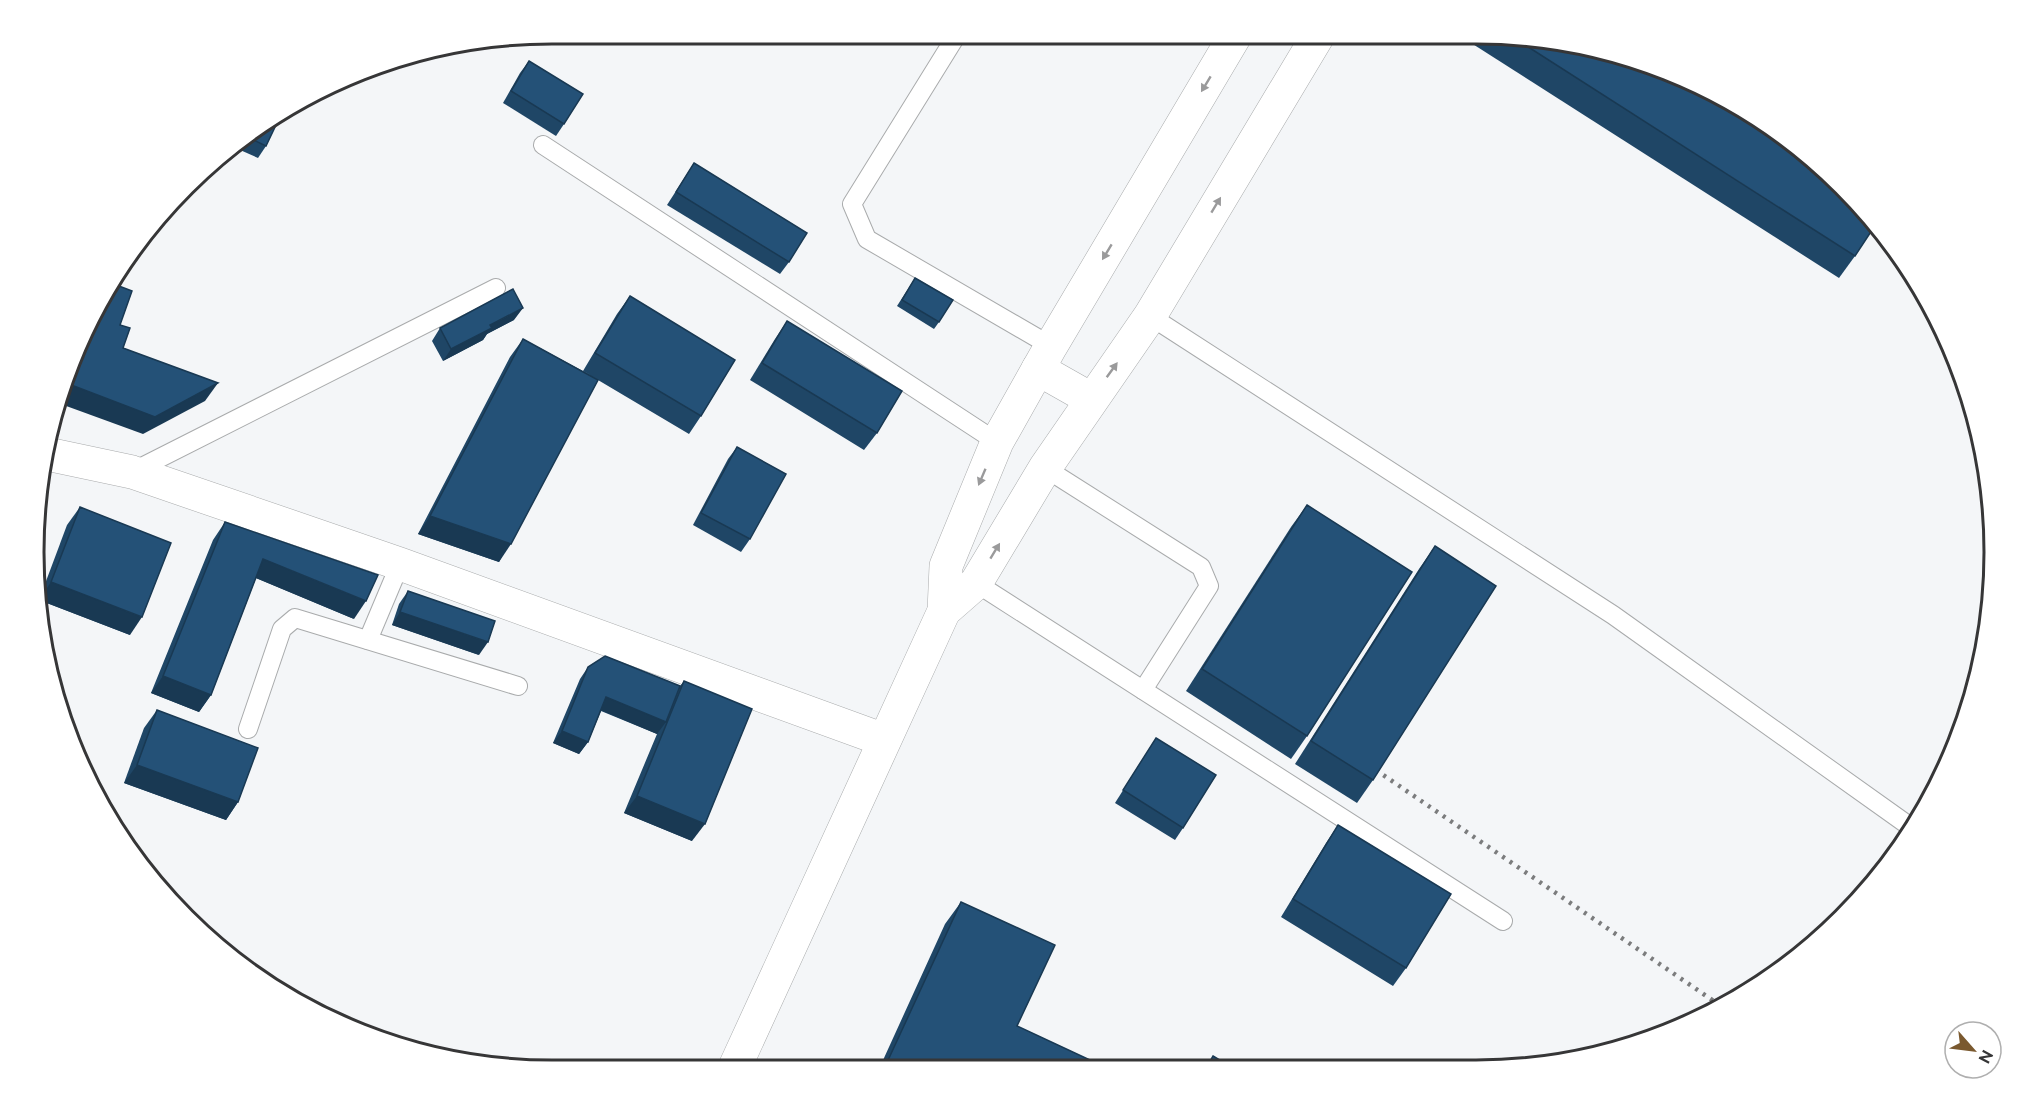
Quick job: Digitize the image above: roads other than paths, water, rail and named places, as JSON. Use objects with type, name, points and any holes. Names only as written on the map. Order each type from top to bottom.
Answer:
[{"type":"street","points":[[738,1060],[944,611],[946,566],[997,442],[1044,357],[1230,44]]},
{"type":"street","points":[[944,611],[976,583],[1045,468],[1150,316],[1313,44]]},
{"type":"street","points":[[1044,357],[1091,399]]},
{"type":"street","points":[[53,455],[132,472],[400,564],[884,740]]},
{"type":"lane","points":[[951,44],[852,204],[867,239],[1044,357]]},
{"type":"lane","points":[[543,145],[997,442]]},
{"type":"lane","points":[[132,472],[496,288]]},
{"type":"lane","points":[[1150,316],[1613,615],[1905,823]]},
{"type":"lane","points":[[1045,468],[1201,567],[1209,586],[1143,690]]},
{"type":"lane","points":[[368,640],[400,564]]},
{"type":"lane","points":[[976,583],[1503,921]]},
{"type":"lane","points":[[248,729],[282,629],[295,618],[518,686]]},
{"type":"railway","points":[[1376,770],[1713,1001]]}]
